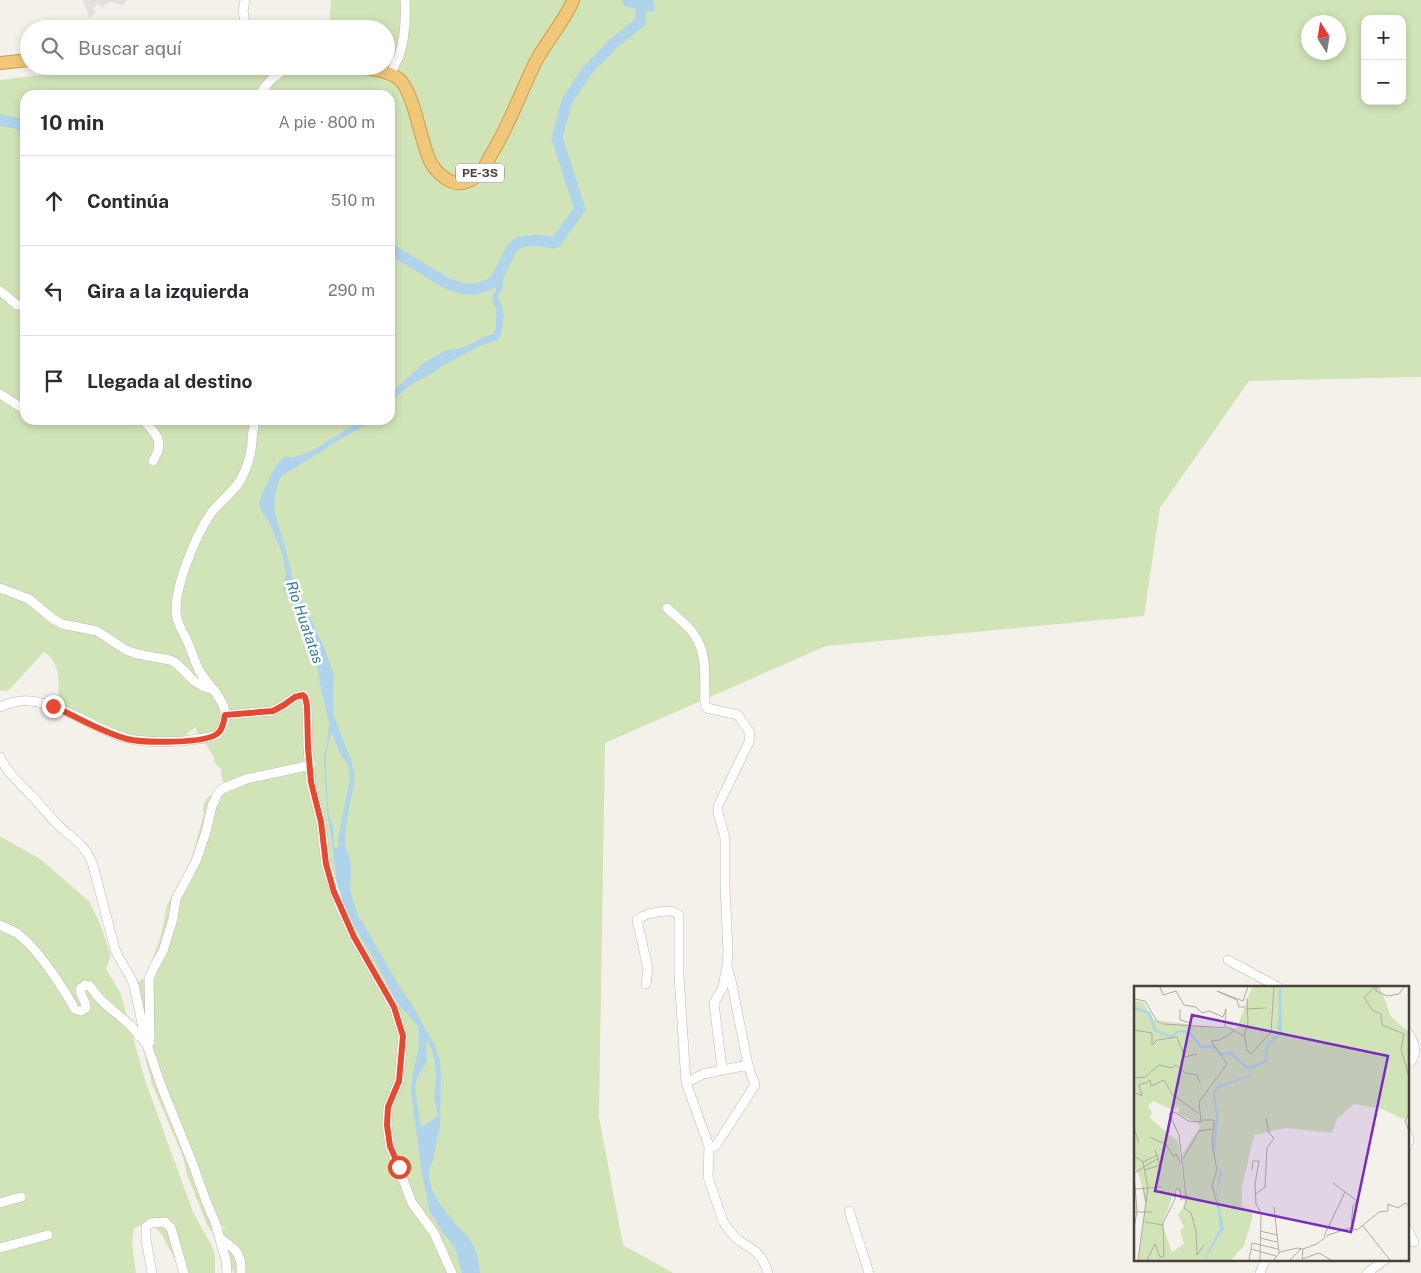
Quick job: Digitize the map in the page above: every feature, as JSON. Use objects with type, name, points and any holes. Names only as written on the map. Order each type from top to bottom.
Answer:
[{"type":"highway","name":"PE-3S","points":[[392,75],[399,79],[405,86],[431,164],[442,176],[455,183],[464,183],[472,180],[479,174],[495,149],[537,60],[562,22],[572,0]]},
{"type":"highway","points":[[3,60],[20,60]]},
{"type":"street","points":[[244,20],[243,11],[245,0]]},
{"type":"street","points":[[395,63],[399,55],[406,18],[405,0]]},
{"type":"street","points":[[263,90],[269,81],[277,75]]},
{"type":"street","points":[[0,291],[17,305],[20,305]]},
{"type":"street","points":[[0,394],[20,407]]},
{"type":"street","points":[[147,425],[156,436],[160,446],[159,452],[153,461]]},
{"type":"street","points":[[0,707],[28,700],[53,706],[102,730],[128,739],[175,742],[213,736],[221,730],[225,715],[222,700],[198,668],[178,622],[176,610],[177,595],[185,567],[210,514],[233,490],[243,475],[252,444],[254,425]]},
{"type":"street","points":[[0,588],[29,599],[62,624],[97,631],[126,650],[136,654],[170,660],[176,663],[194,681],[215,691]]},
{"type":"street","points":[[667,608],[694,635],[700,646],[703,657],[705,705],[707,708],[738,715],[750,732],[749,742],[718,806],[725,838],[728,951],[727,967],[722,987],[714,1002],[722,1069]]},
{"type":"street","points":[[225,715],[273,711],[295,697],[303,695],[305,697],[311,782],[321,822],[326,864],[334,892],[354,937],[394,1007],[403,1036],[399,1081],[388,1107],[387,1125],[390,1146],[412,1203],[434,1233],[452,1273]]},
{"type":"street","points":[[0,756],[13,776],[58,824],[81,844],[92,862],[113,944],[119,960],[134,985],[146,1042],[221,1239],[227,1273]]},
{"type":"street","points":[[150,1052],[149,979],[152,969],[163,951],[173,919],[176,899],[196,861],[206,832],[212,806],[218,793],[222,789],[246,779],[311,765]]},
{"type":"street","points":[[646,984],[648,968],[637,920],[647,914],[677,912],[679,915],[679,976],[686,1083],[709,1146],[708,1177],[720,1215],[729,1230],[738,1240],[755,1251],[762,1259],[768,1273]]},
{"type":"street","points":[[0,925],[12,930],[31,946],[75,1009],[81,1011],[86,1008],[86,1002],[80,993],[80,989],[85,985],[90,986],[101,1002],[146,1042]]},
{"type":"street","points":[[1228,960],[1276,986]]},
{"type":"street","points":[[709,1146],[717,1144],[755,1085],[748,1065],[727,967]]},
{"type":"street","points":[[1408,1033],[1415,1047],[1412,1062],[1408,1064]]},
{"type":"street","points":[[686,1083],[703,1074],[748,1065]]},
{"type":"street","points":[[0,1203],[20,1197]]},
{"type":"street","points":[[849,1211],[868,1273]]},
{"type":"street","points":[[152,1273],[146,1239],[146,1227],[152,1223],[165,1222],[171,1228],[184,1273]]},
{"type":"street","points":[[1408,1230],[1414,1243]]},
{"type":"street","points":[[0,1248],[48,1235]]},
{"type":"street","points":[[221,1239],[234,1247],[240,1256],[242,1262],[241,1273]]},
{"type":"street","points":[[1260,1273],[1266,1260]]},
{"type":"street","points":[[1367,1273],[1385,1260]]},
{"type":"green space","points":[[331,0],[1421,0],[1421,377],[1249,381],[1160,508],[1144,616],[826,646],[605,743],[599,1117],[623,1245],[673,1273],[234,1273],[223,1251],[217,1247],[213,1234],[219,1229],[225,1228],[218,1223],[213,1231],[208,1227],[187,1175],[183,1157],[152,1084],[146,1061],[134,984],[144,978],[151,964],[161,935],[167,905],[190,864],[204,813],[205,802],[209,796],[214,796],[225,785],[221,769],[214,762],[214,757],[205,743],[198,739],[196,727],[180,739],[134,742],[58,706],[59,684],[57,669],[50,657],[44,652],[8,691],[0,690],[0,80],[41,75],[395,75],[395,20],[329,20]]},
{"type":"green space","points":[[0,836],[40,859],[89,901],[100,924],[111,955],[106,969],[120,992],[146,1083],[193,1212],[212,1246],[215,1255],[215,1273],[182,1273],[162,1235],[152,1224],[143,1224],[134,1229],[132,1243],[136,1273],[0,1273]]},
{"type":"shaded area","points":[[83,0],[127,0],[123,5],[110,2],[102,8],[97,4],[93,9],[96,12],[89,18]]},
{"type":"water","points":[[622,0],[654,0],[655,12],[624,6]]},
{"type":"water","points":[[503,276],[503,289],[497,297],[501,303],[504,316],[501,335],[497,340],[480,346],[442,366],[412,384],[395,398],[395,389],[424,363],[444,351],[465,347],[494,334],[496,309],[492,299],[496,291],[496,281]]},
{"type":"water","name":"Rio Huatatas","points":[[353,425],[366,425],[282,476],[279,480],[275,496],[274,510],[293,582],[325,649],[334,675],[333,713],[354,773],[354,784],[345,830],[345,847],[350,856],[351,868],[350,890],[358,916],[411,1003],[435,1046],[440,1060],[440,1125],[433,1160],[429,1168],[429,1177],[432,1190],[438,1201],[457,1226],[468,1236],[475,1249],[480,1273],[462,1273],[456,1250],[429,1210],[411,1091],[419,1046],[418,1026],[398,1004],[345,910],[337,884],[327,812],[325,778],[324,757],[329,723],[316,658],[311,639],[283,589],[286,575],[283,556],[269,521],[263,515],[259,504],[273,471],[280,460],[285,456],[292,458],[317,448]],"holes":[[[331,734],[340,753],[348,765],[350,779],[338,839],[339,846],[336,848],[334,847],[333,826],[329,814],[327,796],[326,753]],[[426,1041],[428,1042],[435,1065],[434,1097],[438,1115],[424,1126],[420,1122],[415,1087],[417,1078],[427,1061]]]},
{"type":"waterway","points":[[395,252],[448,284],[465,289],[476,289],[490,284],[498,276],[512,248],[520,242],[536,240],[555,243],[580,209],[557,138],[567,101],[587,71],[613,44],[640,22],[642,0]]},
{"type":"waterway","points":[[0,120],[20,124]]},
{"type":"route","points":[[53,706],[102,730],[128,739],[175,742],[206,738],[218,734],[225,715],[273,711],[295,697],[303,695],[305,697],[311,782],[321,822],[326,864],[334,892],[354,937],[394,1007],[403,1036],[399,1081],[388,1107],[387,1125],[390,1146],[399,1167]]}]
